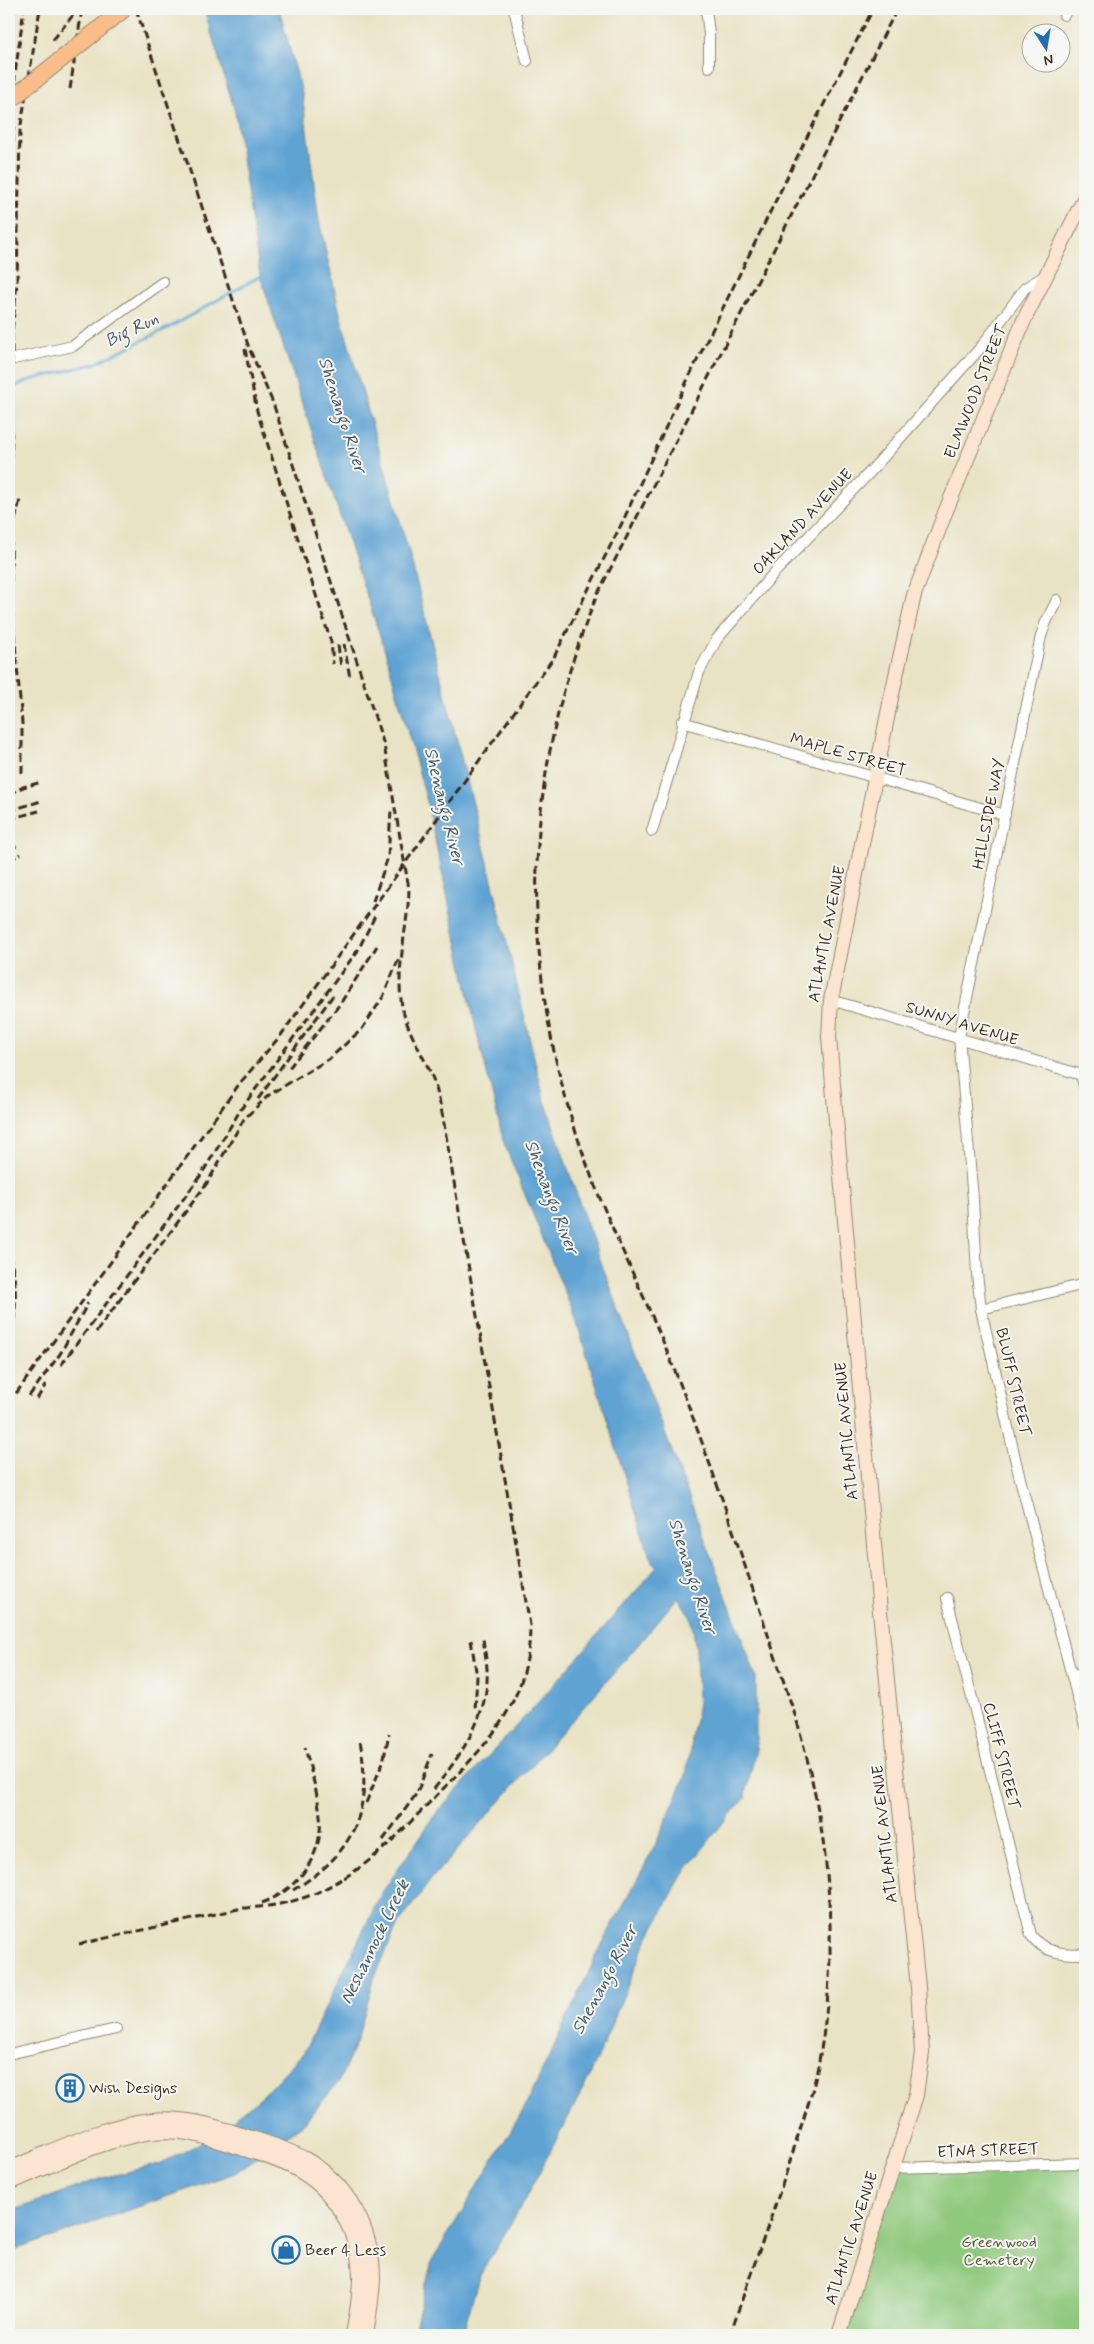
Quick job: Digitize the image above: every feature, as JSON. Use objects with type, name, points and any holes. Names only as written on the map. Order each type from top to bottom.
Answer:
[{"type":"main road","points":[[9,101],[124,9]]},
{"type":"street","points":[[514,9],[527,61]]},
{"type":"street","points":[[706,9],[709,34],[709,67]]},
{"type":"street","name":"ELMWOOD STREET","points":[[941,523],[1014,345],[1046,275],[1085,198]]},
{"type":"street","name":"OAKLAND AVENUE","points":[[652,831],[682,722],[699,672],[717,639],[775,572],[870,472],[982,346],[1025,288],[1046,275]]},
{"type":"street","points":[[9,360],[73,346],[163,282]]},
{"type":"street","name":"ATLANTIC AVENUE","points":[[839,2335],[916,2096],[920,2075],[921,2034],[835,1109],[829,1036],[831,1000],[891,698],[914,595],[941,523]]},
{"type":"street","name":"HILLSIDE WAY","points":[[959,1038],[1041,636],[1057,600]]},
{"type":"street","name":"MAPLE STREET","points":[[682,722],[1005,815]]},
{"type":"street","name":"SUNNY AVENUE","points":[[831,1000],[1083,1075]]},
{"type":"street","name":"BLUFF STREET","points":[[959,1038],[973,1200],[976,1274],[981,1309],[1018,1471],[1085,1726]]},
{"type":"street","points":[[1083,1075],[1085,1089]]},
{"type":"street","points":[[981,1309],[1085,1284]]},
{"type":"street","name":"CLIFF STREET","points":[[946,1598],[1031,1935],[1044,1948],[1052,1952],[1085,1954]]},
{"type":"street","points":[[1073,1675],[1085,1672]]},
{"type":"street","points":[[9,2054],[116,2028]]},
{"type":"street","points":[[9,2169],[101,2132],[141,2121],[179,2119],[222,2129],[277,2146],[305,2159],[326,2174],[344,2194],[359,2217],[368,2239],[373,2277],[366,2335]]},
{"type":"street","points":[[9,2183],[105,2144],[131,2136],[166,2131],[207,2137],[287,2164],[309,2176],[330,2196],[348,2222],[355,2242],[360,2277],[353,2335]]},
{"type":"street","name":"ETNA STREET","points":[[892,2168],[1085,2163]]},
{"type":"green space","name":"Greenwood Cemetery","points":[[1085,2163],[1085,2335],[838,2335],[892,2168]]},
{"type":"water","points":[[204,9],[279,9],[302,93],[319,221],[341,318],[409,552],[488,863],[543,1095],[585,1219],[756,1676],[756,1749],[745,1798],[722,1824],[681,1877],[645,1944],[590,2076],[524,2201],[479,2277],[467,2318],[466,2335],[413,2335],[432,2261],[525,2107],[600,1948],[653,1850],[686,1775],[698,1702],[696,1650],[691,1618],[678,1597],[621,1665],[433,1877],[398,1924],[374,1979],[357,2040],[338,2083],[302,2125],[235,2173],[9,2252],[9,2212],[99,2179],[159,2164],[190,2149],[222,2129],[262,2096],[304,2052],[381,1894],[438,1811],[542,1698],[657,1567],[650,1557],[576,1320],[504,1143],[476,1029],[426,798],[386,654],[260,276],[235,112]]},
{"type":"waterway","name":"Big Run","points":[[9,389],[30,380],[94,364],[170,327],[262,275]]},
{"type":"railway","points":[[13,143],[15,74],[24,9]]},
{"type":"railway","points":[[22,773],[22,723],[11,597],[12,332],[17,283],[20,131],[40,9]]},
{"type":"railway","points":[[53,40],[78,9]]},
{"type":"railway","points":[[70,89],[82,9]]},
{"type":"railway","points":[[136,9],[249,348],[273,403],[384,745],[409,889],[400,981],[403,1011],[412,1036],[433,1079],[442,1112],[530,1625],[528,1655],[521,1681],[511,1705],[498,1727],[464,1767],[394,1839],[360,1867],[335,1883]]},
{"type":"railway","points":[[9,1403],[240,1083],[281,1035],[554,657],[622,523],[687,381],[808,135],[873,9]]},
{"type":"railway","points":[[730,2335],[788,2166],[811,2095],[818,2066],[829,1978],[830,1934],[824,1848],[808,1761],[796,1718],[722,1498],[673,1366],[595,1185],[563,1088],[547,1017],[539,946],[537,875],[542,804],[554,733],[572,663],[598,593],[897,9]]},
{"type":"railway","points":[[245,349],[257,411],[331,642],[333,664]]},
{"type":"railway","points":[[15,520],[20,500]]},
{"type":"railway","points":[[344,644],[350,678]]},
{"type":"railway","points":[[338,645],[341,667]]},
{"type":"railway","points":[[9,795],[23,787],[42,782]]},
{"type":"railway","points":[[9,811],[41,801]]},
{"type":"railway","points":[[9,819],[39,811]]},
{"type":"railway","points":[[373,901],[388,857],[391,811]]},
{"type":"railway","points":[[9,849],[19,845]]},
{"type":"railway","points":[[9,860],[21,854]]},
{"type":"railway","points":[[355,956],[376,914]]},
{"type":"railway","points":[[289,1068],[340,1004],[377,946]]},
{"type":"railway","points":[[61,1365],[201,1175],[241,1109],[358,950]]},
{"type":"railway","points":[[96,1332],[207,1183],[244,1119],[269,1095],[329,1059],[362,1029],[383,997],[399,958]]},
{"type":"railway","points":[[258,1099],[334,994]]},
{"type":"railway","points":[[9,1254],[15,1289],[13,1324],[9,1348]]},
{"type":"railway","points":[[29,1396],[60,1354],[88,1303]]},
{"type":"railway","points":[[37,1399],[46,1384]]},
{"type":"railway","points":[[434,1789],[469,1739],[481,1711],[487,1676],[483,1639]]},
{"type":"railway","points":[[471,1640],[477,1677],[475,1710]]},
{"type":"railway","points":[[366,1803],[383,1762],[389,1734]]},
{"type":"railway","points":[[293,1890],[314,1876],[331,1861],[344,1845],[354,1828],[361,1809],[364,1788],[360,1741]]},
{"type":"railway","points":[[262,1903],[275,1897],[297,1880],[306,1869],[318,1844],[320,1830],[319,1807],[305,1747]]},
{"type":"railway","points":[[383,1840],[417,1793],[432,1754]]},
{"type":"railway","points":[[79,1944],[243,1908],[282,1904],[318,1892],[341,1879]]},
{"type":"place","name":"Wish Designs","points":[[70,2088]]},
{"type":"place","name":"Beer 4 Less","points":[[286,2250]]},
{"type":"water label","name":"Shenango River","points":[[342,415]]},
{"type":"water label","name":"Shenango River","points":[[444,806]]},
{"type":"water label","name":"Shenango River","points":[[551,1197]]},
{"type":"water label","name":"Shenango River","points":[[692,1576]]},
{"type":"water label","name":"Neshannock Creek","points":[[375,1942]]},
{"type":"water label","name":"Shenango River","points":[[605,1980]]}]
